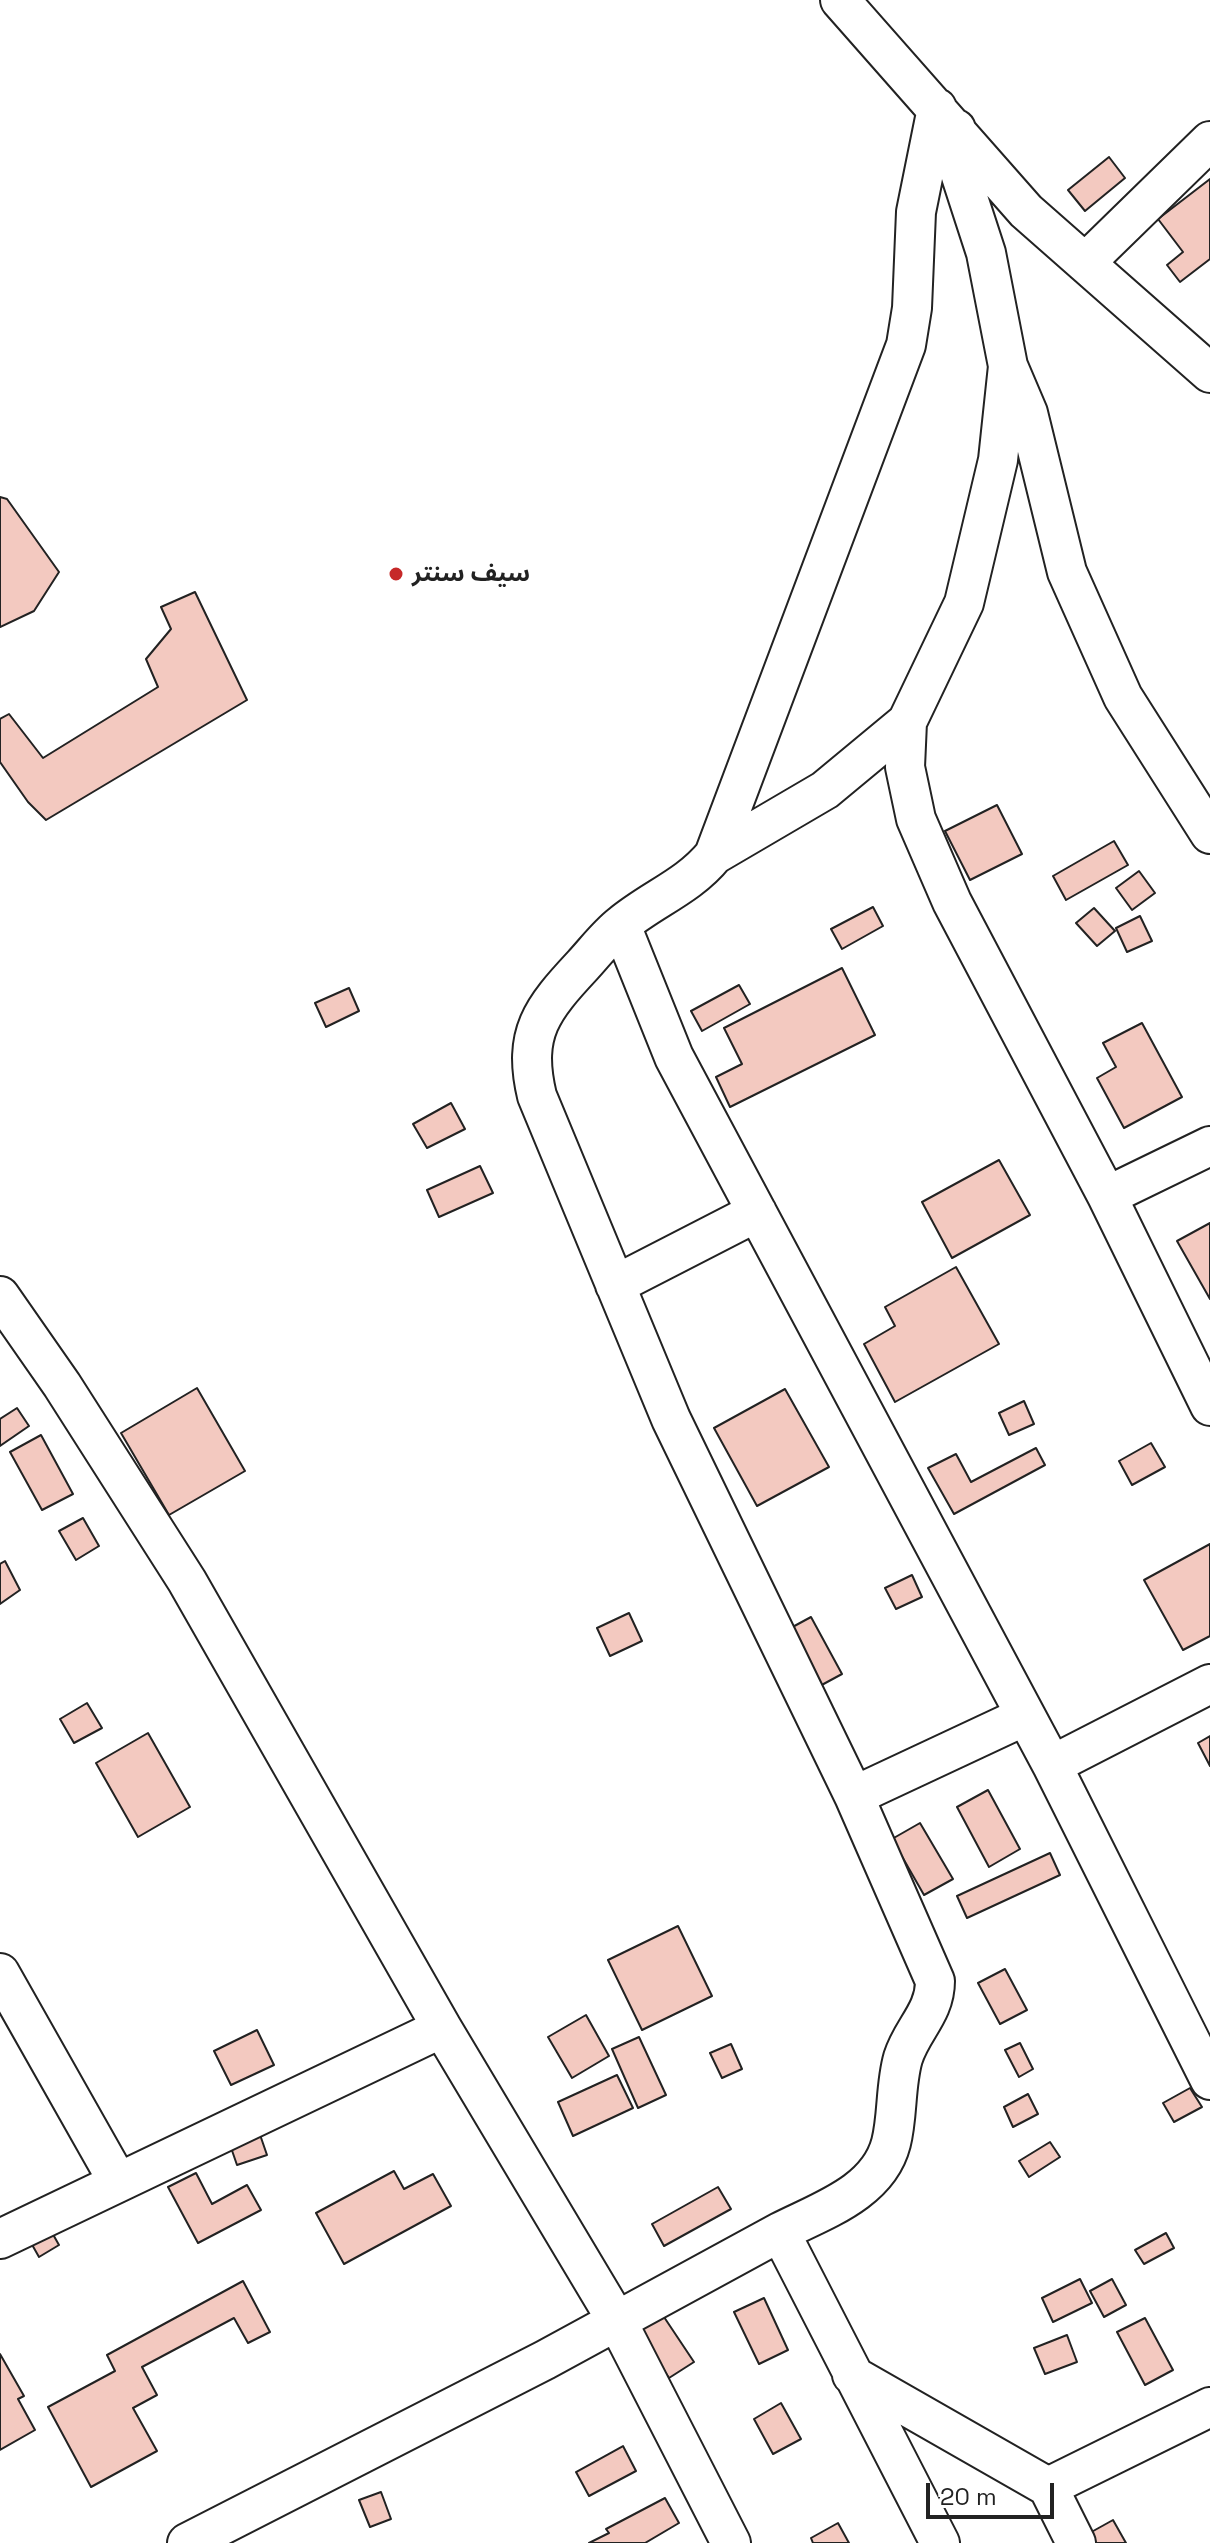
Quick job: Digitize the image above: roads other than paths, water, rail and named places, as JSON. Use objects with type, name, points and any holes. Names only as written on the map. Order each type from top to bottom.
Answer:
[{"type":"street","points":[[840,0],[1026,211],[1210,373]]},
{"type":"street","points":[[946,119],[986,253],[1008,366],[1028,413],[1067,572],[1123,697],[1210,834]]},
{"type":"street","points":[[714,855],[906,345],[912,308],[916,212],[946,119]]},
{"type":"street","points":[[1085,263],[1210,141]]},
{"type":"street","points":[[1008,366],[998,460],[964,603],[907,722],[905,767],[916,819],[952,902],[1107,1196],[1210,1406]]},
{"type":"street","points":[[189,2543],[617,2321],[862,2189],[879,2170],[891,2143],[895,2092],[904,2057],[912,2035],[935,1998],[932,1971],[854,1796],[671,1419],[537,1096],[529,1064],[548,1003],[621,925],[683,886],[714,855],[825,790],[907,722]]},
{"type":"street","points":[[621,925],[674,1057],[1052,1765],[1210,2080]]},
{"type":"street","points":[[1107,1196],[1210,1146]]},
{"type":"street","points":[[615,1285],[757,1212]]},
{"type":"street","points":[[0,1296],[62,1385],[187,1581],[442,2028],[617,2321],[731,2543]]},
{"type":"street","points":[[1052,1765],[1210,1684]]},
{"type":"street","points":[[854,1796],[1025,1716]]},
{"type":"street","points":[[0,1973],[117,2180]]},
{"type":"street","points":[[0,2239],[117,2180],[442,2028]]},
{"type":"street","points":[[780,2232],[940,2543]]},
{"type":"street","points":[[852,2375],[1048,2487],[1076,2543]]},
{"type":"street","points":[[1048,2487],[1210,2407]]},
{"type":"place","name":"سيف سنتر","points":[[396,574]]}]
